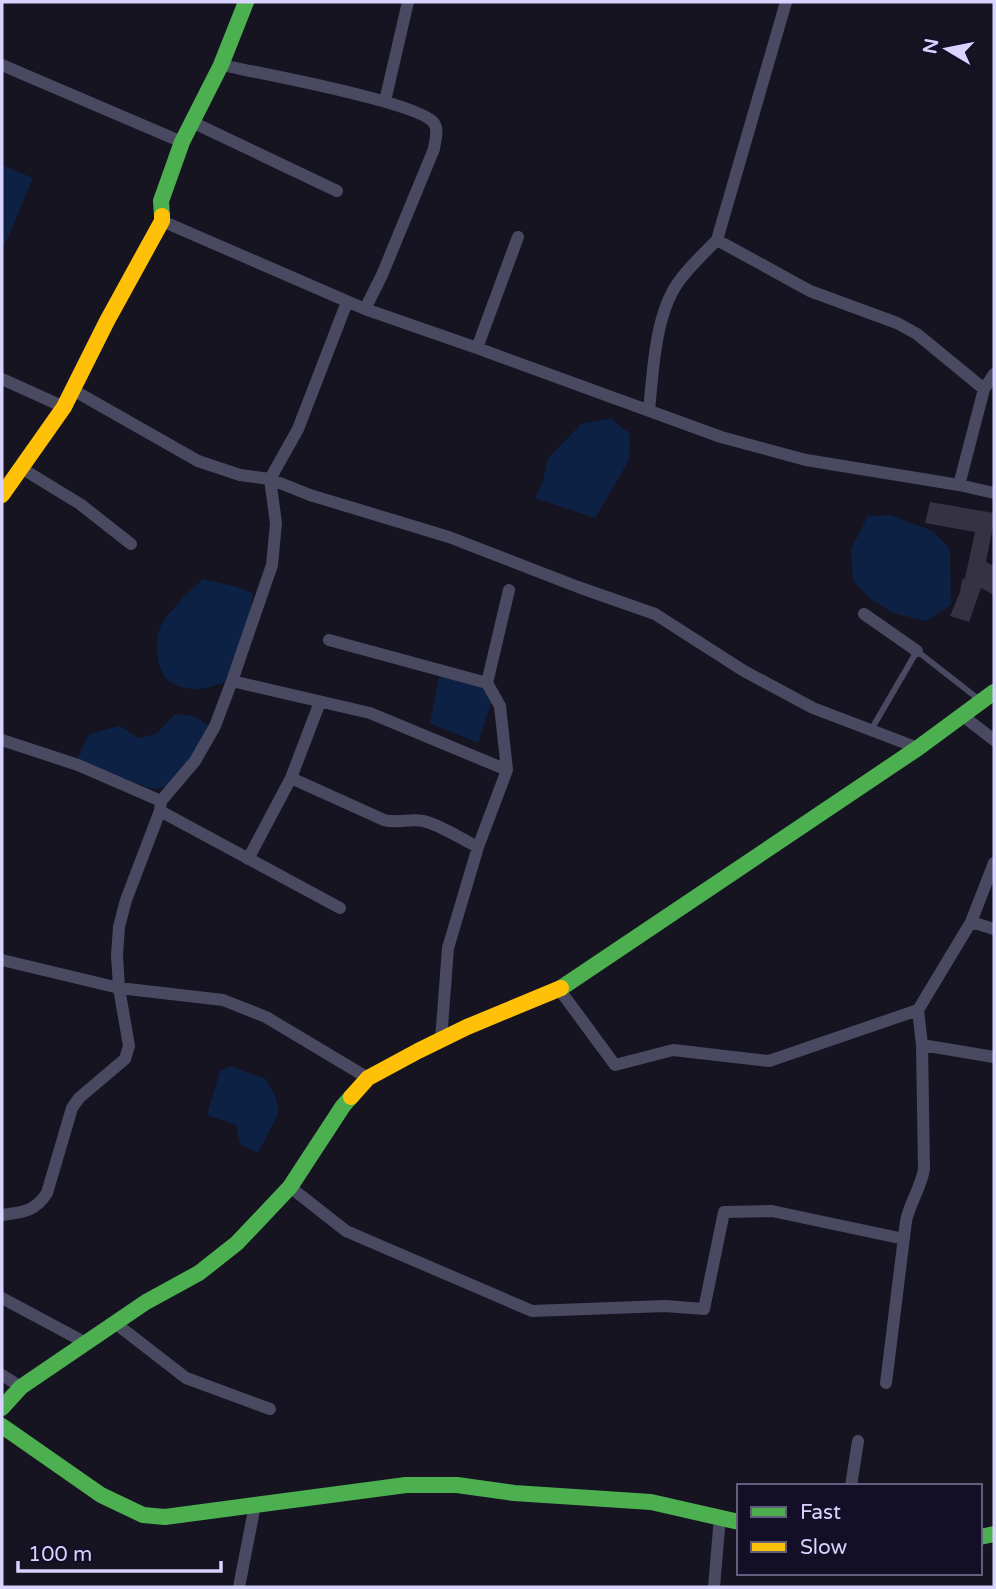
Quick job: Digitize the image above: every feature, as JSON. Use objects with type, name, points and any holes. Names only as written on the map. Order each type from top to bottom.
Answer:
[{"type":"street","points":[[2,495],[64,407],[162,221],[161,201],[182,142],[221,65],[246,2]]},
{"type":"street","points":[[385,101],[408,2]]},
{"type":"street","points":[[649,410],[654,358],[668,303],[676,285],[717,240],[786,2]]},
{"type":"street","points":[[2,65],[182,142]]},
{"type":"street","points":[[221,65],[385,101],[425,115],[436,126],[437,135],[433,149],[382,275],[365,309]]},
{"type":"street","points":[[192,122],[337,191]]},
{"type":"street","points":[[162,221],[365,309],[721,437],[806,460],[994,493]]},
{"type":"street","points":[[477,348],[518,237]]},
{"type":"street","points":[[717,240],[810,291],[897,323],[917,334],[984,389]]},
{"type":"street","points":[[2,1215],[30,1209],[42,1201],[47,1193],[72,1108],[79,1098],[125,1059],[129,1046],[119,988],[117,955],[119,927],[126,900],[161,806],[195,761],[215,726],[232,681],[272,565],[276,523],[270,479],[298,429],[347,302]]},
{"type":"street","points":[[959,485],[984,389],[994,374]]},
{"type":"street","points":[[2,379],[64,407]]},
{"type":"street","points":[[72,390],[198,461],[240,475],[270,479],[310,495],[449,537],[655,614],[744,671],[813,708],[918,748]]},
{"type":"street","points":[[21,468],[80,504],[131,544]]},
{"type":"street","points":[[441,1040],[448,948],[478,847],[507,770],[500,706],[487,683],[509,590]]},
{"type":"street","points":[[864,614],[917,651]]},
{"type":"street","points":[[329,640],[487,683]]},
{"type":"street","points":[[232,681],[370,713],[507,770]]},
{"type":"street","points":[[2,1408],[21,1387],[146,1302],[199,1273],[237,1243],[290,1186],[343,1106],[368,1078],[467,1027],[559,989],[918,748],[988,697]]},
{"type":"street","points":[[248,859],[291,778],[320,702]]},
{"type":"street","points":[[963,716],[994,740]]},
{"type":"street","points":[[2,740],[78,765],[161,806],[248,859],[341,908]]},
{"type":"street","points":[[291,778],[384,820],[427,822],[478,847]]},
{"type":"street","points":[[886,1383],[909,1209],[924,1170],[922,1045],[918,1010],[971,922],[994,863]]},
{"type":"street","points":[[971,922],[994,929]]},
{"type":"street","points":[[2,960],[119,988],[223,1000],[266,1017],[368,1078]]},
{"type":"street","points":[[559,989],[615,1065],[673,1050],[769,1061],[918,1010]]},
{"type":"street","points":[[922,1045],[994,1057]]},
{"type":"street","points":[[290,1186],[346,1231],[532,1311],[666,1306],[704,1309],[724,1212],[772,1210],[904,1239]]},
{"type":"street","points":[[2,1298],[86,1343]]},
{"type":"street","points":[[115,1323],[186,1378],[270,1409]]},
{"type":"street","points":[[2,1375],[21,1387]]},
{"type":"street","points":[[2,1426],[101,1495],[143,1515],[165,1517],[406,1485],[457,1485],[514,1493],[652,1502],[737,1521]]},
{"type":"street","points":[[851,1484],[858,1441]]},
{"type":"street","points":[[239,1587],[255,1505]]},
{"type":"street","points":[[714,1587],[720,1517]]},
{"type":"lane","points":[[871,730],[917,651],[988,697]]},
{"type":"water","points":[[2,165],[33,178],[3,249],[2,248]]},
{"type":"water","points":[[611,418],[630,434],[629,460],[595,518],[535,498],[542,484],[549,457],[581,424]]},
{"type":"water","points":[[890,515],[933,531],[950,549],[951,605],[926,621],[893,613],[870,599],[853,580],[851,549],[868,516]]},
{"type":"water","points":[[203,579],[253,593],[249,619],[230,681],[207,688],[191,689],[167,679],[160,666],[157,642],[160,628],[168,616]]},
{"type":"water","points":[[441,667],[495,691],[478,743],[430,723]]},
{"type":"water","points":[[175,714],[194,716],[211,727],[183,771],[167,786],[152,789],[77,759],[89,734],[120,726],[138,738],[156,734]]},
{"type":"water","points":[[229,1066],[266,1079],[276,1098],[279,1112],[258,1153],[240,1144],[236,1125],[207,1115],[220,1071]]},
{"type":"building","points":[[930,502],[994,513],[986,562],[994,566],[994,595],[981,588],[969,622],[950,616],[965,578],[975,532],[925,523]]},
{"type":"traffic: fast","points":[[162,216],[161,201],[182,142],[221,65],[246,2]]},
{"type":"traffic: fast","points":[[561,988],[918,748],[994,692]]},
{"type":"traffic: fast","points":[[2,1408],[21,1387],[146,1302],[199,1273],[237,1243],[290,1187],[351,1097]]},
{"type":"traffic: fast","points":[[2,1426],[101,1495],[143,1515],[165,1517],[406,1485],[457,1485],[514,1493],[651,1502],[737,1522]]},
{"type":"traffic: fast","points":[[982,1537],[994,1534]]},
{"type":"traffic: slow","points":[[2,495],[64,407],[162,221],[162,216]]},
{"type":"traffic: slow","points":[[351,1097],[368,1078],[418,1051],[467,1027],[561,988]]}]
